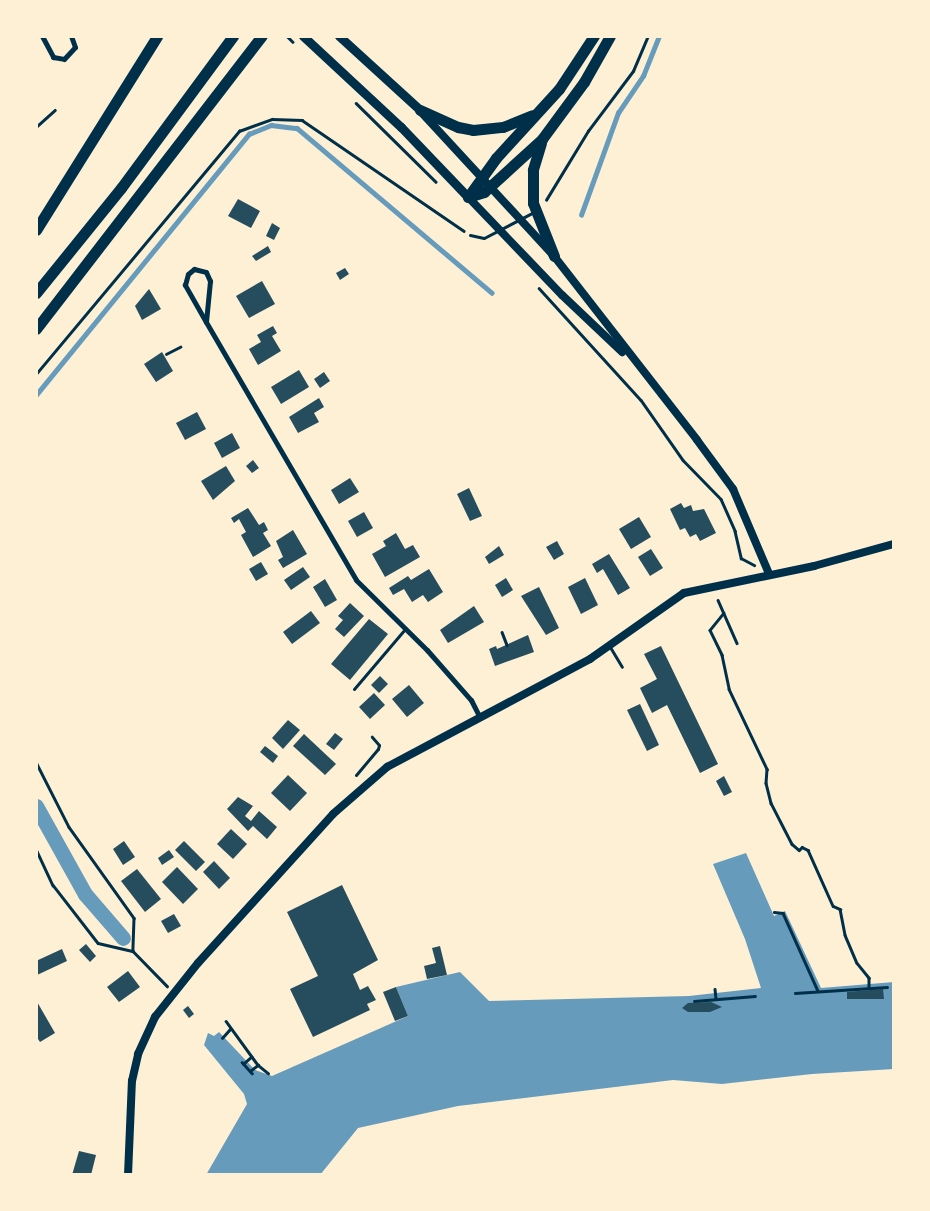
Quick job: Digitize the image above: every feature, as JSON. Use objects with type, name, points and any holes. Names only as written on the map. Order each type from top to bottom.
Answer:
[{"type":"highway","points":[[36,230],[157,36]]},
{"type":"highway","points":[[36,293],[121,188],[233,36]]},
{"type":"highway","points":[[36,330],[262,36]]},
{"type":"highway","points":[[468,197],[481,176],[572,71],[594,36]]},
{"type":"highway","points":[[468,197],[491,186],[542,139],[584,82],[610,36]]},
{"type":"highway","points":[[420,110],[458,127],[488,130],[538,112]]},
{"type":"highway","points":[[542,139],[534,170],[534,212],[554,256]]},
{"type":"main road","points":[[303,36],[401,127],[468,197]]},
{"type":"main road","points":[[339,36],[420,110]]},
{"type":"street","points":[[42,36],[53,57],[64,59],[75,47],[71,36]]},
{"type":"street","points":[[420,110],[554,256],[733,489],[769,574]]},
{"type":"street","points":[[468,197],[562,295],[637,366]]},
{"type":"street","points":[[206,322],[210,281],[206,272],[194,270],[188,274],[186,284],[206,322],[356,580],[405,629],[470,700],[480,718]]},
{"type":"street","points":[[128,1175],[134,1067],[147,1031],[174,992],[333,814],[387,767],[610,646],[684,593],[814,566],[894,544]]},
{"type":"lane","points":[[470,235],[484,238],[502,232],[520,218],[534,212],[544,203]]},
{"type":"lane","points":[[354,689],[405,629]]},
{"type":"lane","points":[[610,646],[622,667]]},
{"type":"lane","points":[[356,775],[378,749],[379,745],[372,737]]},
{"type":"path","points":[[544,203],[588,131],[633,71],[648,36]]},
{"type":"path","points":[[354,101],[443,188]]},
{"type":"path","points":[[36,127],[55,110]]},
{"type":"path","points":[[36,374],[238,131],[272,118],[302,120],[470,235]]},
{"type":"path","points":[[536,285],[641,400],[683,460],[721,499],[735,531],[741,558],[769,574]]},
{"type":"path","points":[[166,354],[180,347]]},
{"type":"path","points":[[718,600],[737,643]]},
{"type":"path","points":[[724,614],[710,630],[722,655],[729,689],[767,769],[766,783],[771,803],[792,844],[799,850],[802,847],[808,850],[833,906],[842,914],[845,935],[857,963],[869,978],[869,988]]},
{"type":"path","points":[[502,632],[507,645]]},
{"type":"path","points":[[36,762],[90,860],[134,918],[133,951]]},
{"type":"path","points":[[36,850],[53,885],[98,943],[133,951],[174,992]]},
{"type":"path","points":[[774,912],[783,913],[818,991]]},
{"type":"path","points":[[795,993],[887,987]]},
{"type":"path","points":[[715,988],[716,998]]},
{"type":"path","points":[[694,1001],[755,996]]},
{"type":"path","points":[[226,1021],[251,1057],[268,1073]]},
{"type":"path","points":[[222,1038],[230,1029]]},
{"type":"path","points":[[251,1057],[242,1063],[251,1072],[258,1065]]},
{"type":"water","points":[[746,853],[774,916],[785,911],[821,988],[894,982],[894,1069],[812,1074],[722,1084],[673,1080],[458,1106],[358,1128],[320,1175],[206,1175],[247,1104],[244,1094],[204,1045],[208,1033],[214,1036],[219,1032],[255,1070],[272,1076],[408,1016],[396,987],[460,972],[489,1001],[689,996],[761,988],[745,939],[713,864]]},
{"type":"building","points":[[238,199],[260,211],[251,228],[228,216]]},
{"type":"building","points":[[272,223],[280,228],[274,240],[266,236]]},
{"type":"building","points":[[268,246],[271,252],[256,261],[252,256]]},
{"type":"building","points":[[345,268],[349,274],[340,280],[336,273]]},
{"type":"building","points":[[262,281],[275,304],[249,318],[236,296]]},
{"type":"building","points":[[149,289],[161,309],[142,320],[135,306]]},
{"type":"building","points":[[273,326],[277,333],[272,336],[281,351],[258,365],[249,349],[261,342],[257,335]]},
{"type":"building","points":[[162,352],[173,371],[156,382],[144,364]]},
{"type":"building","points":[[299,370],[309,387],[281,404],[271,387]]},
{"type":"building","points":[[324,372],[330,381],[320,388],[314,379]]},
{"type":"building","points":[[319,398],[324,407],[314,413],[319,422],[298,433],[289,417]]},
{"type":"building","points":[[197,412],[206,429],[185,440],[176,423]]},
{"type":"building","points":[[232,433],[240,448],[222,458],[214,443]]},
{"type":"building","points":[[253,460],[259,468],[252,473],[246,466]]},
{"type":"building","points":[[226,466],[235,481],[213,500],[201,481]]},
{"type":"building","points":[[350,478],[359,492],[339,504],[331,490]]},
{"type":"building","points":[[469,488],[482,516],[470,521],[457,494]]},
{"type":"building","points":[[681,503],[684,508],[691,505],[693,511],[704,509],[716,533],[700,541],[696,534],[690,537],[685,528],[680,530],[670,509]]},
{"type":"building","points":[[248,508],[259,525],[264,522],[268,530],[263,533],[271,546],[253,557],[241,535],[246,532],[239,519],[234,523],[231,518]]},
{"type":"building","points":[[364,512],[373,528],[357,537],[348,521]]},
{"type":"building","points":[[639,517],[651,537],[631,549],[619,529]]},
{"type":"building","points":[[293,530],[307,554],[283,568],[278,560],[283,557],[276,541]]},
{"type":"building","points":[[396,533],[405,549],[413,545],[420,557],[385,577],[372,554],[386,546],[383,541]]},
{"type":"building","points":[[557,541],[564,554],[554,560],[546,547]]},
{"type":"building","points":[[499,546],[504,555],[489,564],[485,557]]},
{"type":"building","points":[[651,549],[663,568],[650,576],[638,557]]},
{"type":"building","points":[[609,554],[630,588],[618,595],[603,569],[597,573],[592,564]]},
{"type":"building","points":[[261,562],[268,574],[256,581],[249,569]]},
{"type":"building","points":[[303,567],[310,577],[291,590],[284,580]]},
{"type":"building","points":[[429,569],[443,592],[428,602],[423,595],[412,602],[404,589],[393,595],[389,588],[408,576],[411,580]]},
{"type":"building","points":[[506,578],[513,590],[502,597],[495,585]]},
{"type":"building","points":[[585,578],[598,605],[581,614],[568,587]]},
{"type":"building","points":[[325,579],[337,600],[325,607],[313,587]]},
{"type":"building","points":[[539,587],[559,628],[546,635],[521,596]]},
{"type":"building","points":[[350,603],[364,616],[344,637],[335,629],[343,620],[338,616]]},
{"type":"building","points":[[474,606],[484,622],[448,643],[440,630]]},
{"type":"building","points":[[311,611],[320,623],[292,644],[283,632]]},
{"type":"building","points":[[369,619],[388,634],[350,680],[331,664]]},
{"type":"building","points":[[528,635],[534,652],[495,666],[489,649],[496,646],[497,649]]},
{"type":"building","points":[[661,646],[718,764],[700,773],[667,705],[652,713],[640,688],[657,679],[644,654]]},
{"type":"building","points":[[380,676],[388,684],[379,693],[371,685]]},
{"type":"building","points":[[409,685],[424,703],[407,717],[392,699]]},
{"type":"building","points":[[374,693],[385,705],[370,719],[359,707]]},
{"type":"building","points":[[640,704],[659,745],[647,751],[627,710]]},
{"type":"building","points":[[288,720],[300,730],[283,749],[272,738]]},
{"type":"building","points":[[335,733],[343,739],[334,750],[326,744]]},
{"type":"building","points":[[304,734],[336,764],[325,775],[293,746]]},
{"type":"building","points":[[265,746],[278,756],[273,763],[260,752]]},
{"type":"building","points":[[288,775],[307,793],[290,811],[271,793]]},
{"type":"building","points":[[724,776],[732,792],[724,796],[716,781]]},
{"type":"building","points":[[238,797],[253,806],[245,816],[251,821],[259,811],[277,827],[267,839],[253,826],[248,831],[227,809]]},
{"type":"building","points":[[231,829],[247,844],[233,859],[217,844]]},
{"type":"building","points":[[124,841],[135,857],[123,865],[113,849]]},
{"type":"building","points":[[184,841],[205,862],[196,871],[175,850]]},
{"type":"building","points":[[169,850],[174,857],[162,865],[158,858]]},
{"type":"building","points":[[214,861],[230,878],[219,889],[203,872]]},
{"type":"building","points":[[177,867],[198,889],[183,904],[162,882]]},
{"type":"building","points":[[137,869],[161,899],[145,912],[121,881]]},
{"type":"building","points":[[342,885],[378,960],[353,974],[360,990],[368,986],[376,1000],[367,1004],[370,1010],[313,1037],[290,989],[318,976],[287,912]]},
{"type":"building","points":[[174,914],[181,926],[168,933],[161,921]]},
{"type":"building","points":[[86,944],[96,956],[90,962],[79,950]]},
{"type":"building","points":[[440,946],[447,975],[427,979],[424,966],[436,963],[432,948]]},
{"type":"building","points":[[62,949],[67,961],[37,975],[36,961]]},
{"type":"building","points":[[128,971],[140,987],[119,1002],[107,987]]},
{"type":"building","points":[[396,987],[408,1016],[395,1021],[383,992]]},
{"type":"building","points":[[883,989],[884,999],[847,999],[847,992]]},
{"type":"building","points":[[36,1000],[55,1033],[40,1042],[36,1036]]},
{"type":"building","points":[[711,1002],[722,1007],[710,1012],[688,1012],[682,1008],[688,1003]]},
{"type":"building","points":[[188,1006],[194,1014],[189,1018],[183,1010]]},
{"type":"building","points":[[79,1151],[96,1155],[91,1175],[72,1175]]},
{"type":"waterway","points":[[581,215],[618,113],[643,76],[659,36]]},
{"type":"waterway","points":[[36,395],[249,134],[271,125],[297,128],[492,293]]},
{"type":"waterway","points":[[36,806],[85,894],[123,938]]}]
